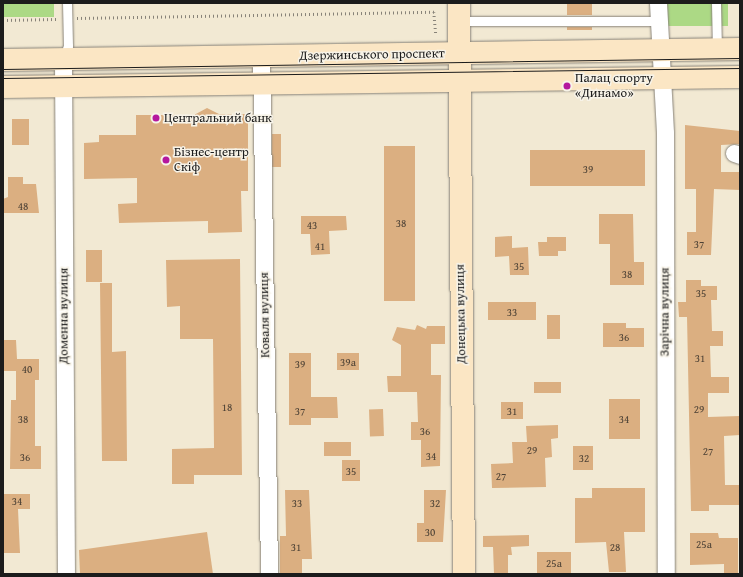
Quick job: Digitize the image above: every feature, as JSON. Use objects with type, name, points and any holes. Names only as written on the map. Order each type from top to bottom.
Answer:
[{"type":"street","points":[[658,3],[660,50]]},
{"type":"street","name":"Дзержинського проспект","points":[[3,60],[261,57],[459,28],[660,50],[740,49]]},
{"type":"street","name":"Донецька вулиця","points":[[459,28],[464,574]]},
{"type":"street","name":"Зарічна вулиця","points":[[660,50],[660,78],[665,141],[666,574]]},
{"type":"street","name":"Коваля вулиця","points":[[261,57],[269,574]]},
{"type":"street","name":"Доменна вулиця","points":[[63,59],[66,574]]},
{"type":"street","name":"Дзержинського проспект","points":[[3,87],[740,77]]},
{"type":"lane","points":[[63,59],[68,46],[68,3]]},
{"type":"lane","points":[[716,3],[717,49]]},
{"type":"lane","points":[[459,28],[659,21]]},
{"type":"path","points":[[3,20],[434,12],[434,34],[459,28]]},
{"type":"green space","points":[[3,3],[54,3],[54,17],[3,17]]},
{"type":"green space","points":[[665,3],[728,3],[728,26],[665,26]]},
{"type":"building","points":[[567,3],[592,3],[592,15],[567,15]]},
{"type":"building","points":[[567,27],[592,27],[592,30],[567,30]]},
{"type":"building","name":"Бізнес-центр Скіф","points":[[207,108],[219,114],[248,114],[248,191],[241,191],[242,232],[208,233],[208,221],[119,223],[118,204],[137,203],[137,178],[84,179],[84,143],[99,142],[99,135],[136,135],[136,115],[194,115]]},
{"type":"building","points":[[12,119],[29,119],[29,145],[12,145]]},
{"type":"building","points":[[685,125],[740,131],[740,144],[721,145],[721,172],[740,172],[740,190],[714,189],[711,255],[687,255],[687,232],[696,232],[696,189],[685,189]]},
{"type":"building","points":[[272,134],[281,134],[281,167],[272,167]]},
{"type":"building","points":[[384,146],[415,146],[415,301],[384,301]]},
{"type":"building","points":[[530,150],[645,150],[645,186],[530,186]]},
{"type":"building","points":[[8,177],[23,177],[23,184],[36,184],[39,213],[3,213],[3,199],[8,197]]},
{"type":"building","points":[[599,214],[633,214],[634,262],[644,262],[644,285],[610,285],[610,244],[599,244]]},
{"type":"building","points":[[301,216],[346,216],[347,230],[329,231],[330,254],[311,255],[310,234],[301,234]]},
{"type":"building","points":[[512,236],[512,248],[528,247],[529,275],[510,275],[509,256],[495,257],[495,237]]},
{"type":"building","points":[[547,237],[566,237],[566,251],[558,251],[558,256],[539,256],[538,242],[547,242]]},
{"type":"building","points":[[86,250],[102,250],[102,282],[86,282]]},
{"type":"building","points":[[240,259],[242,475],[194,475],[194,484],[172,484],[172,449],[214,448],[213,339],[180,339],[180,306],[167,307],[166,260]]},
{"type":"building","points":[[686,280],[701,280],[701,286],[717,286],[717,300],[711,300],[712,331],[723,331],[723,346],[710,346],[711,377],[729,377],[729,393],[708,393],[708,417],[740,416],[740,435],[724,436],[725,485],[740,485],[740,505],[709,505],[709,511],[691,511],[687,317],[679,317],[678,302],[686,302]]},
{"type":"building","points":[[100,283],[112,283],[112,352],[126,351],[127,461],[102,461]]},
{"type":"building","points":[[488,302],[536,302],[536,320],[488,320]]},
{"type":"building","points":[[547,315],[560,315],[560,339],[547,339]]},
{"type":"building","points":[[603,323],[626,323],[626,328],[644,328],[644,347],[603,347]]},
{"type":"building","points":[[417,325],[426,329],[427,326],[445,326],[445,344],[431,344],[431,375],[441,375],[440,466],[421,467],[421,440],[411,440],[411,422],[418,422],[417,392],[388,392],[387,376],[401,376],[401,345],[392,340],[397,327],[415,330]]},
{"type":"building","points":[[3,340],[16,340],[17,359],[39,359],[39,380],[35,380],[35,446],[41,446],[41,469],[10,469],[11,400],[16,400],[16,371],[3,371]]},
{"type":"building","points":[[289,353],[311,353],[311,397],[337,397],[338,418],[311,418],[311,425],[289,425]]},
{"type":"building","points":[[337,353],[359,353],[359,370],[337,370]]},
{"type":"building","points":[[534,382],[561,382],[561,393],[534,393]]},
{"type":"building","points":[[609,399],[640,399],[640,439],[609,439]]},
{"type":"building","points":[[501,402],[523,402],[523,419],[501,419]]},
{"type":"building","points":[[369,409],[383,409],[384,436],[370,436]]},
{"type":"building","points":[[558,425],[558,438],[551,439],[552,457],[545,458],[546,487],[492,488],[491,464],[513,463],[512,442],[527,442],[526,426]]},
{"type":"building","points":[[324,442],[351,442],[351,456],[324,456]]},
{"type":"building","points":[[573,446],[593,446],[593,470],[573,470]]},
{"type":"building","points":[[342,460],[360,460],[360,481],[342,481]]},
{"type":"building","points":[[592,488],[645,488],[645,532],[624,532],[626,572],[609,572],[606,542],[575,543],[575,498],[592,498]]},
{"type":"building","points":[[285,490],[309,490],[312,559],[302,559],[302,574],[280,574],[280,536],[286,536]]},
{"type":"building","points":[[424,490],[446,490],[443,542],[417,542],[417,523],[424,523]]},
{"type":"building","points":[[4,494],[30,494],[30,509],[18,509],[20,553],[3,553]]},
{"type":"building","points":[[207,532],[213,574],[80,574],[79,550]]},
{"type":"building","points":[[690,533],[718,533],[719,538],[738,538],[738,574],[724,574],[724,564],[690,565]]},
{"type":"building","points":[[529,535],[529,546],[511,547],[512,555],[508,555],[508,574],[494,574],[493,547],[483,547],[483,536]]},
{"type":"building","points":[[537,552],[571,552],[571,574],[537,574]]},
{"type":"tram line","points":[[3,69],[740,58]]},
{"type":"tram line","points":[[3,78],[740,68]]},
{"type":"place","name":"Палац спорту «Динамо»","points":[[567,86]]},
{"type":"place","name":"Центральний банк","points":[[156,118]]},
{"type":"place","name":"Бізнес-центр Скіф","points":[[166,160]]}]
